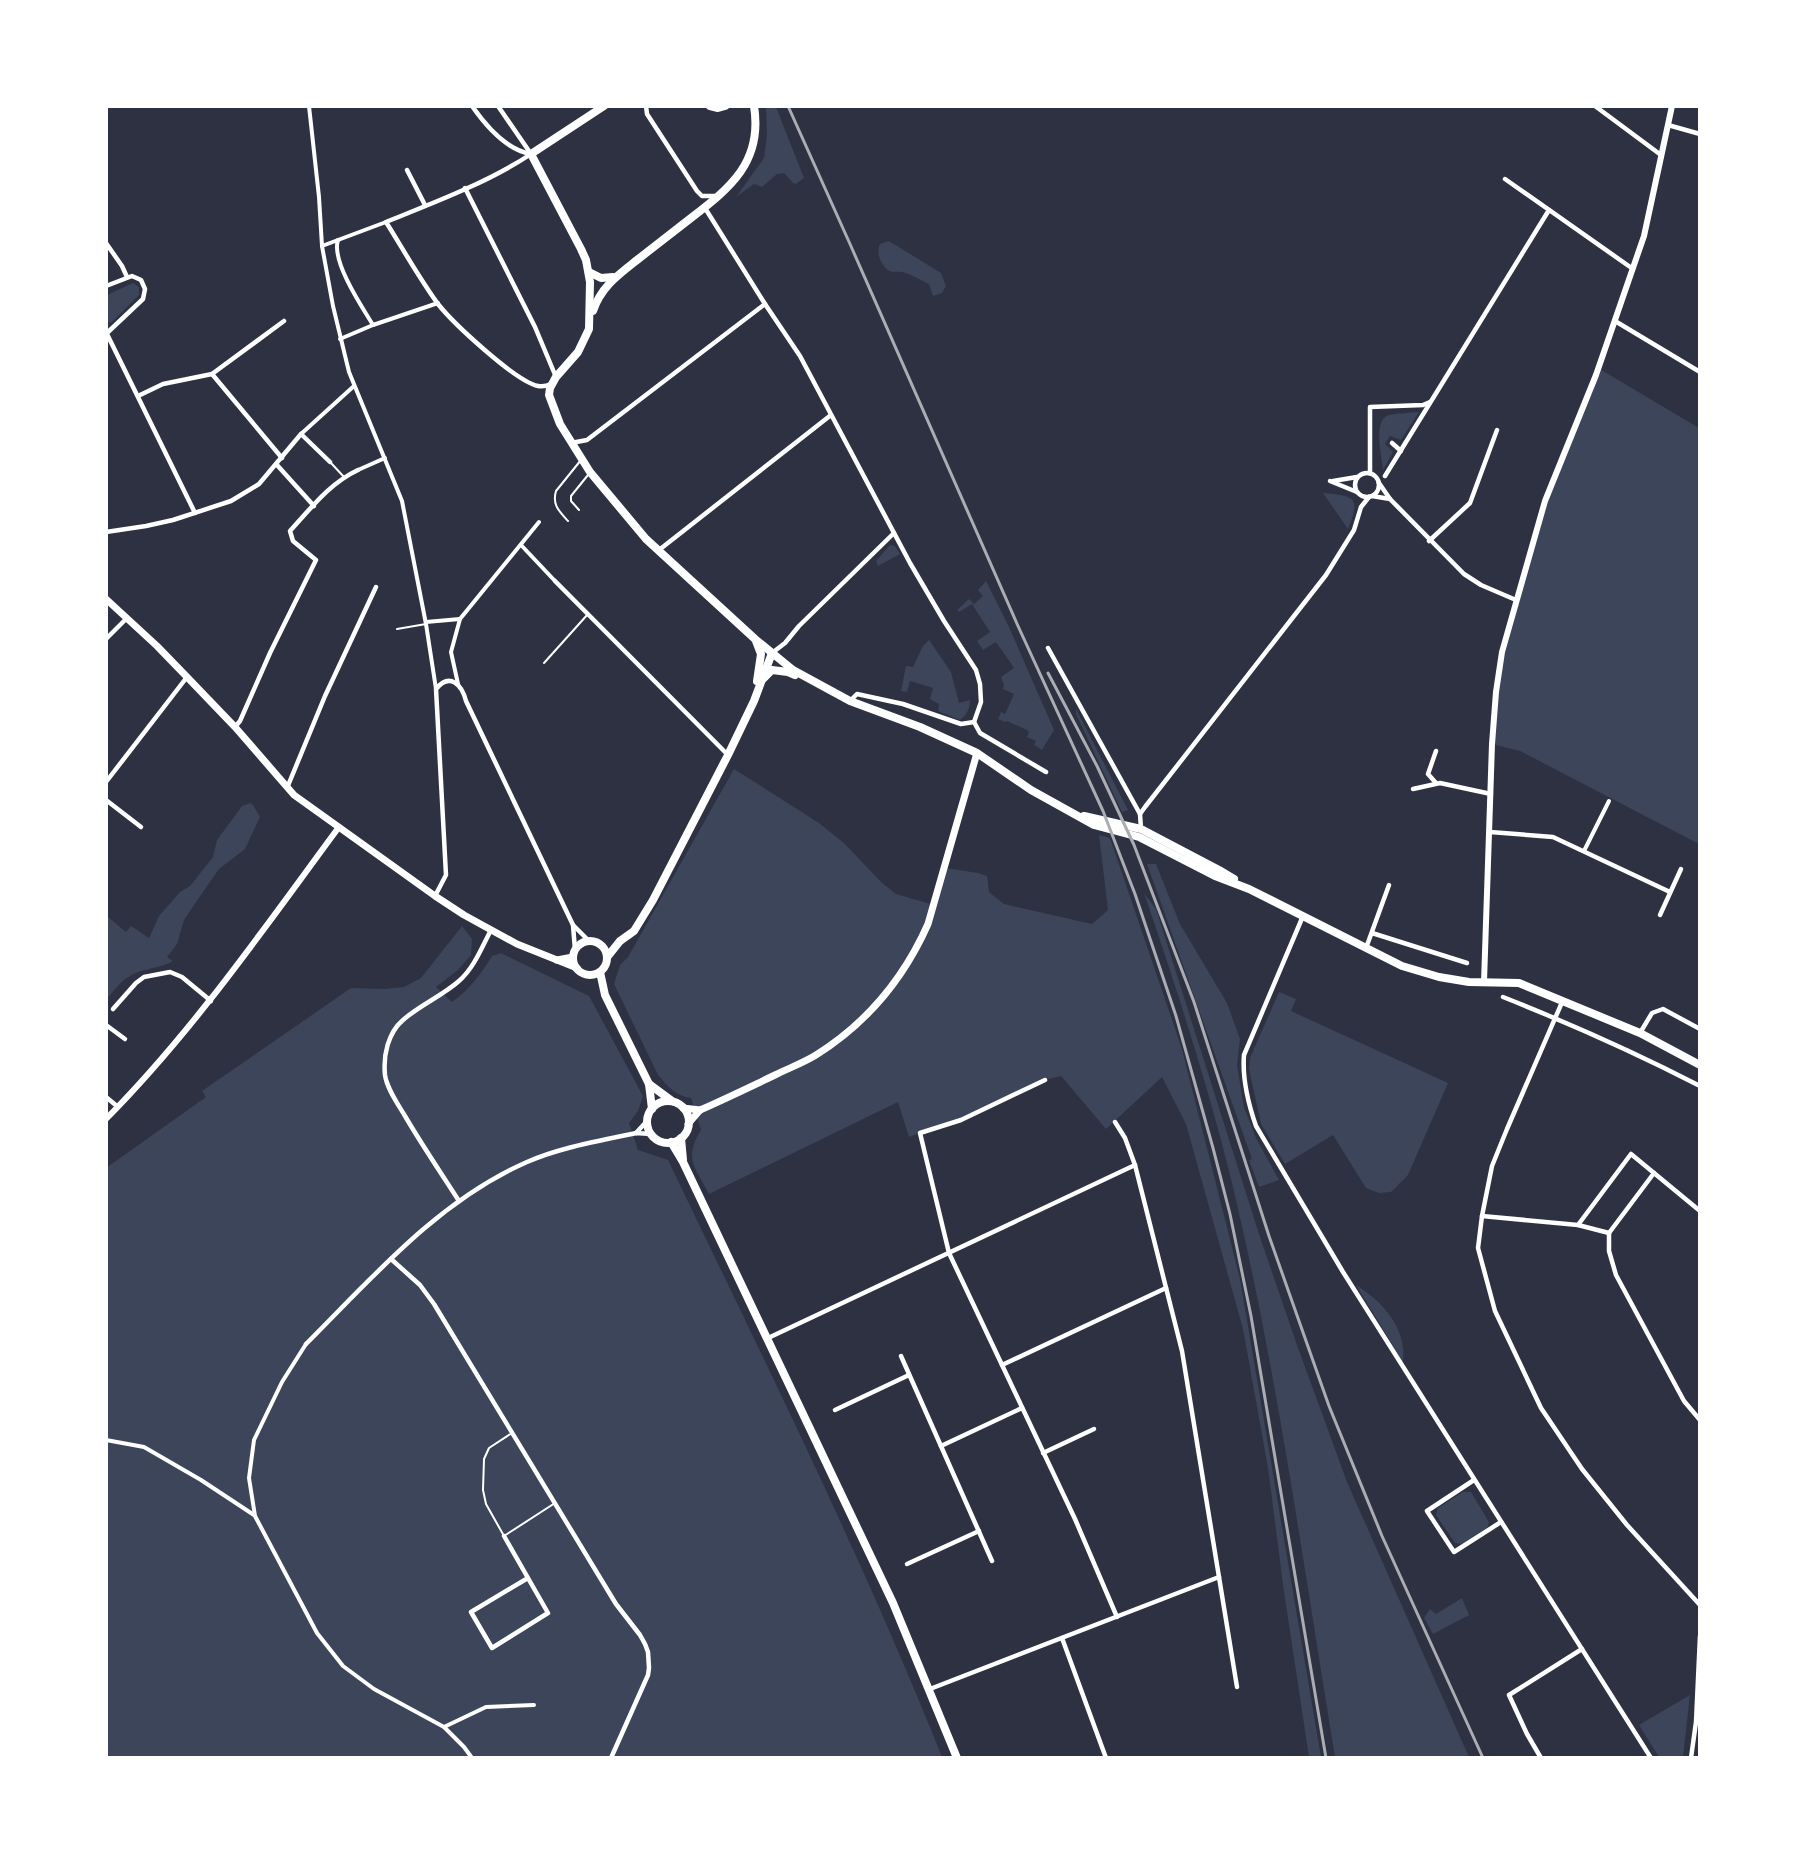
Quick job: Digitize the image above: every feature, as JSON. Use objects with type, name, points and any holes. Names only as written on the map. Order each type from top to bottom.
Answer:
[{"type":"main road","points":[[604,106],[531,154],[586,260],[589,272],[590,329],[583,345],[554,380],[549,395],[553,410],[581,460],[628,519],[772,654],[793,670],[850,700],[920,727],[977,753],[1031,790],[1094,825],[1138,837],[1215,876],[1249,889],[1402,966],[1469,982],[1519,983],[1640,1033],[1700,1065]]},
{"type":"main road","points":[[710,106],[718,108],[725,106]]},
{"type":"main road","points":[[591,318],[599,297],[615,277],[705,208],[734,182],[745,167],[750,155],[756,130],[754,106]]},
{"type":"main road","points":[[589,272],[601,278],[615,277]]},
{"type":"main road","points":[[106,599],[187,676],[235,727],[287,788],[435,896],[517,944],[577,968],[589,975],[606,995]]},
{"type":"main road","points":[[754,701],[761,654],[755,639]]},
{"type":"main road","points":[[589,975],[600,972],[606,965],[608,956],[620,941],[634,931],[653,900],[728,755],[754,701],[772,654]]},
{"type":"main road","points":[[762,680],[772,670],[788,672],[834,692]]},
{"type":"main road","points":[[688,1124],[700,1110],[814,1056],[833,1044],[871,1011],[902,973],[918,947],[934,905],[977,753]]},
{"type":"main road","points":[[1076,815],[1141,829],[1220,870],[1249,889]]},
{"type":"main road","points":[[557,960],[574,953],[583,942],[589,941],[601,945],[620,941]]},
{"type":"main road","points":[[601,945],[608,956]]},
{"type":"main road","points":[[574,953],[577,968]]},
{"type":"main road","points":[[600,972],[606,995],[649,1084],[652,1109],[647,1121],[651,1134],[660,1141],[670,1142],[681,1138],[688,1124],[683,1108]]},
{"type":"main road","points":[[649,1084],[683,1108],[700,1110]]},
{"type":"main road","points":[[652,1109],[661,1102],[673,1102]]},
{"type":"main road","points":[[681,1138],[683,1162]]},
{"type":"main road","points":[[670,1142],[683,1162],[892,1603],[957,1758]]},
{"type":"street","points":[[309,106],[322,246],[340,340],[354,386],[402,501],[426,623],[436,689],[446,875],[435,896]]},
{"type":"street","points":[[472,106],[502,140],[522,153],[531,154]]},
{"type":"street","points":[[498,106],[531,154]]},
{"type":"street","points":[[646,106],[647,114],[697,191],[707,197],[722,194]]},
{"type":"street","points":[[1595,106],[1661,155]]},
{"type":"street","points":[[1484,982],[1496,692],[1502,652],[1545,501],[1616,321],[1644,236],[1672,106]]},
{"type":"street","points":[[1668,125],[1700,134]]},
{"type":"street","points":[[322,246],[386,222],[465,188],[509,168],[531,154]]},
{"type":"street","points":[[407,170],[425,205]]},
{"type":"street","points":[[1505,179],[1633,269]]},
{"type":"street","points":[[386,222],[438,303],[467,334],[522,378],[540,387],[554,380],[535,327],[465,188]]},
{"type":"street","points":[[705,208],[800,356],[934,606],[976,670],[981,702],[974,722],[980,733],[1046,772]]},
{"type":"street","points":[[1385,476],[1549,210]]},
{"type":"street","points":[[338,240],[336,247],[349,285],[357,302],[373,325]]},
{"type":"street","points":[[106,243],[127,277]]},
{"type":"street","points":[[106,286],[127,277],[137,277],[146,289],[143,299],[107,333],[195,513]]},
{"type":"street","points":[[340,340],[373,325],[438,303]]},
{"type":"street","points":[[570,443],[587,440],[765,304]]},
{"type":"street","points":[[138,396],[163,384],[212,374],[284,321]]},
{"type":"street","points":[[1616,321],[1700,372]]},
{"type":"street","points":[[212,374],[282,458]]},
{"type":"street","points":[[106,532],[173,520],[231,501],[244,494],[259,484],[301,434],[354,386]]},
{"type":"street","points":[[1370,473],[1370,407],[1423,405],[1432,401]]},
{"type":"street","points":[[659,550],[831,415]]},
{"type":"street","points":[[1429,541],[1470,503],[1497,430]]},
{"type":"street","points":[[301,434],[330,462]]},
{"type":"street","points":[[1392,443],[1401,451]]},
{"type":"street","points":[[235,727],[240,721],[270,653],[316,560],[293,541],[290,531],[333,485],[344,477],[385,458]]},
{"type":"street","points":[[277,465],[314,506]]},
{"type":"street","points":[[1361,507],[1355,484],[1363,473],[1370,473],[1375,476],[1390,499],[1429,541],[1464,574],[1481,585],[1516,600]]},
{"type":"street","points":[[1358,477],[1330,482],[1358,493],[1390,499]]},
{"type":"street","points":[[1140,814],[1326,575],[1353,530],[1361,507],[1378,490],[1379,483]]},
{"type":"street","points":[[539,522],[460,619],[451,652],[466,701],[573,925],[589,941]]},
{"type":"street","points":[[772,654],[894,533]]},
{"type":"street","points":[[521,545],[728,755]]},
{"type":"street","points":[[287,788],[325,696],[376,587]]},
{"type":"street","points":[[106,639],[127,618]]},
{"type":"street","points":[[426,623],[460,619]]},
{"type":"street","points":[[1048,648],[1140,814],[1141,829]]},
{"type":"street","points":[[106,782],[187,676]]},
{"type":"street","points":[[436,689],[446,681],[452,681],[460,686]]},
{"type":"street","points":[[850,700],[857,694],[883,698],[961,724],[974,722]]},
{"type":"street","points":[[1436,752],[1428,774],[1436,783]]},
{"type":"street","points":[[1413,789],[1440,783],[1491,794]]},
{"type":"street","points":[[106,800],[141,827]]},
{"type":"street","points":[[1584,851],[1609,801]]},
{"type":"street","points":[[106,1119],[211,1001],[339,827]]},
{"type":"street","points":[[1490,832],[1552,837],[1670,892]]},
{"type":"street","points":[[1660,915],[1681,869]]},
{"type":"street","points":[[1366,948],[1389,885]]},
{"type":"street","points":[[1303,916],[1244,1054],[1243,1069],[1249,1105],[1256,1126],[1334,1257],[1651,1758]]},
{"type":"street","points":[[573,925],[574,953]]},
{"type":"street","points":[[459,1201],[410,1125],[388,1085],[385,1057],[396,1027],[459,981],[472,965],[490,930]]},
{"type":"street","points":[[1372,933],[1467,963]]},
{"type":"street","points":[[113,1009],[136,982],[144,977],[170,972],[182,977],[211,1001]]},
{"type":"street","points":[[1503,997],[1644,1057],[1700,1086]]},
{"type":"street","points":[[1563,1000],[1492,1166],[1478,1248],[1495,1311],[1541,1408],[1590,1479],[1627,1525],[1700,1605]]},
{"type":"street","points":[[1640,1033],[1652,1013],[1663,1009],[1700,1029]]},
{"type":"street","points":[[106,1024],[125,1039]]},
{"type":"street","points":[[1045,1080],[961,1120],[920,1133],[949,1253],[1075,1519],[1117,1617]]},
{"type":"street","points":[[106,1097],[118,1107]]},
{"type":"street","points":[[636,1133],[647,1121]]},
{"type":"street","points":[[1114,1122],[1125,1138],[1135,1165],[1182,1351],[1237,1688]]},
{"type":"street","points":[[472,1758],[444,1727],[374,1689],[343,1666],[317,1633],[255,1516],[249,1478],[254,1440],[282,1382],[306,1344],[391,1259],[459,1201],[506,1173],[538,1158],[636,1133],[651,1134]]},
{"type":"street","points":[[1578,1225],[1631,1154],[1700,1211]]},
{"type":"street","points":[[766,1339],[1135,1165]]},
{"type":"street","points":[[1654,1173],[1609,1233],[1609,1251],[1616,1275],[1684,1401],[1700,1420]]},
{"type":"street","points":[[1482,1216],[1578,1225],[1609,1233]]},
{"type":"street","points":[[391,1259],[420,1286],[434,1304],[622,1614],[640,1635],[648,1652],[648,1675],[611,1758]]},
{"type":"street","points":[[1002,1365],[1166,1288]]},
{"type":"street","points":[[901,1356],[992,1561]]},
{"type":"street","points":[[836,1410],[909,1375]]},
{"type":"street","points":[[941,1446],[1022,1408]]},
{"type":"street","points":[[1043,1453],[1094,1429]]},
{"type":"street","points":[[106,1440],[144,1447],[201,1480],[255,1516]]},
{"type":"street","points":[[1474,1480],[1427,1511],[1454,1552],[1501,1522]]},
{"type":"street","points":[[907,1564],[979,1532]]},
{"type":"street","points":[[504,1536],[528,1578],[548,1613],[492,1648],[471,1612],[528,1578]]},
{"type":"street","points":[[930,1689],[1219,1577]]},
{"type":"street","points":[[1691,1758],[1696,1722],[1700,1636]]},
{"type":"street","points":[[1062,1638],[1106,1758]]},
{"type":"street","points":[[1541,1758],[1509,1695],[1582,1649]]},
{"type":"street","points":[[444,1727],[486,1707],[534,1705]]},
{"type":"lane","points":[[568,521],[555,507],[554,497],[556,491],[581,460]]},
{"type":"lane","points":[[330,462],[344,477]]},
{"type":"lane","points":[[579,510],[571,501],[572,496],[590,472]]},
{"type":"lane","points":[[544,663],[588,614]]},
{"type":"lane","points":[[397,629],[426,623]]},
{"type":"lane","points":[[512,1433],[489,1448],[484,1459],[483,1490],[486,1504],[504,1536],[555,1503]]},
{"type":"shaded area","points":[[766,107],[776,107],[804,178],[796,184],[784,173],[777,174],[762,187],[754,184],[736,197],[764,158],[767,135]]},
{"type":"shaded area","points":[[889,241],[941,273],[946,286],[942,293],[933,296],[929,284],[909,274],[891,271],[885,267],[878,251],[880,244]]},
{"type":"shaded area","points":[[133,283],[139,287],[139,295],[111,323],[107,321],[107,295]]},
{"type":"shaded area","points":[[1598,368],[1699,428],[1699,844],[1520,751],[1492,744],[1499,669],[1545,501]]},
{"type":"shaded area","points":[[1419,412],[1401,440],[1390,436],[1385,444],[1393,452],[1383,470],[1379,431],[1384,418],[1392,414]]},
{"type":"shaded area","points":[[1323,493],[1342,495],[1352,500],[1354,510],[1348,529]]},
{"type":"shaded area","points":[[890,545],[895,546],[900,554],[878,566],[876,561]]},
{"type":"shaded area","points":[[986,581],[1009,627],[1054,730],[1042,750],[1034,745],[1036,741],[1027,737],[1029,732],[1027,730],[998,719],[1001,712],[1005,714],[1014,694],[1003,689],[1001,677],[1014,668],[996,642],[983,650],[977,641],[990,632],[972,604],[959,612],[957,610],[969,599],[974,604],[983,596],[978,590]]},
{"type":"shaded area","points":[[929,640],[951,672],[959,703],[970,700],[968,711],[960,720],[938,711],[939,704],[930,699],[933,688],[910,681],[907,692],[901,691],[906,666],[913,667],[923,646]]},
{"type":"shaded area","points":[[1076,709],[1128,810],[1122,812],[1076,714]]},
{"type":"shaded area","points":[[734,769],[819,823],[845,844],[881,882],[896,894],[934,905],[945,868],[987,876],[989,892],[1004,904],[1092,924],[1108,910],[1099,835],[1110,838],[1182,1049],[1240,1279],[1321,1757],[1309,1757],[1268,1468],[1243,1329],[1186,1124],[1162,1077],[1106,1129],[1061,1076],[1045,1080],[996,1105],[909,1137],[898,1102],[709,1194],[693,1163],[693,1148],[701,1130],[691,1098],[673,1090],[658,1075],[614,984],[620,965],[628,957]]},
{"type":"shaded area","points":[[250,803],[260,817],[245,849],[219,869],[184,920],[177,944],[167,957],[173,961],[131,975],[107,999],[107,916],[126,932],[131,926],[149,938],[159,916],[180,892],[190,886],[213,857],[217,840],[242,806]]},
{"type":"shaded area","points":[[1147,864],[1156,864],[1180,924],[1227,1003],[1240,1039],[1237,1065],[1244,1107],[1256,1138],[1279,1180],[1259,1187],[1249,1160],[1252,1159]]},
{"type":"shaded area","points":[[1144,893],[1156,909],[1259,1234],[1347,1482],[1469,1757],[1335,1757],[1276,1394],[1247,1250],[1212,1107]]},
{"type":"shaded area","points":[[462,926],[472,939],[471,955],[458,970],[436,987],[452,1002],[474,981],[492,956],[501,953],[589,996],[643,1096],[638,1111],[629,1123],[638,1150],[668,1160],[845,1531],[942,1757],[107,1757],[106,1168],[206,1097],[202,1091],[351,988],[404,987],[421,978]]},
{"type":"shaded area","points":[[1279,992],[1296,999],[1291,1011],[1448,1083],[1408,1175],[1391,1192],[1379,1193],[1366,1188],[1333,1135],[1285,1164],[1261,1124],[1249,1069],[1250,1058]]},
{"type":"shaded area","points":[[1356,1285],[1375,1299],[1391,1317],[1401,1338],[1403,1362]]},
{"type":"shaded area","points":[[1463,1492],[1471,1492],[1489,1522],[1487,1528],[1462,1544],[1455,1543],[1436,1515],[1438,1508]]},
{"type":"shaded area","points":[[1462,1598],[1469,1615],[1433,1634],[1424,1618],[1430,1609],[1436,1614]]},
{"type":"shaded area","points":[[1690,1695],[1683,1757],[1659,1757],[1639,1725]]},
{"type":"railway","points":[[788,106],[1018,626],[1103,811],[1135,894],[1176,1016],[1230,1214],[1251,1316],[1326,1758]]},
{"type":"railway","points":[[1048,673],[1097,766],[1134,845],[1194,1002],[1269,1236],[1329,1406],[1382,1536],[1483,1758]]}]
